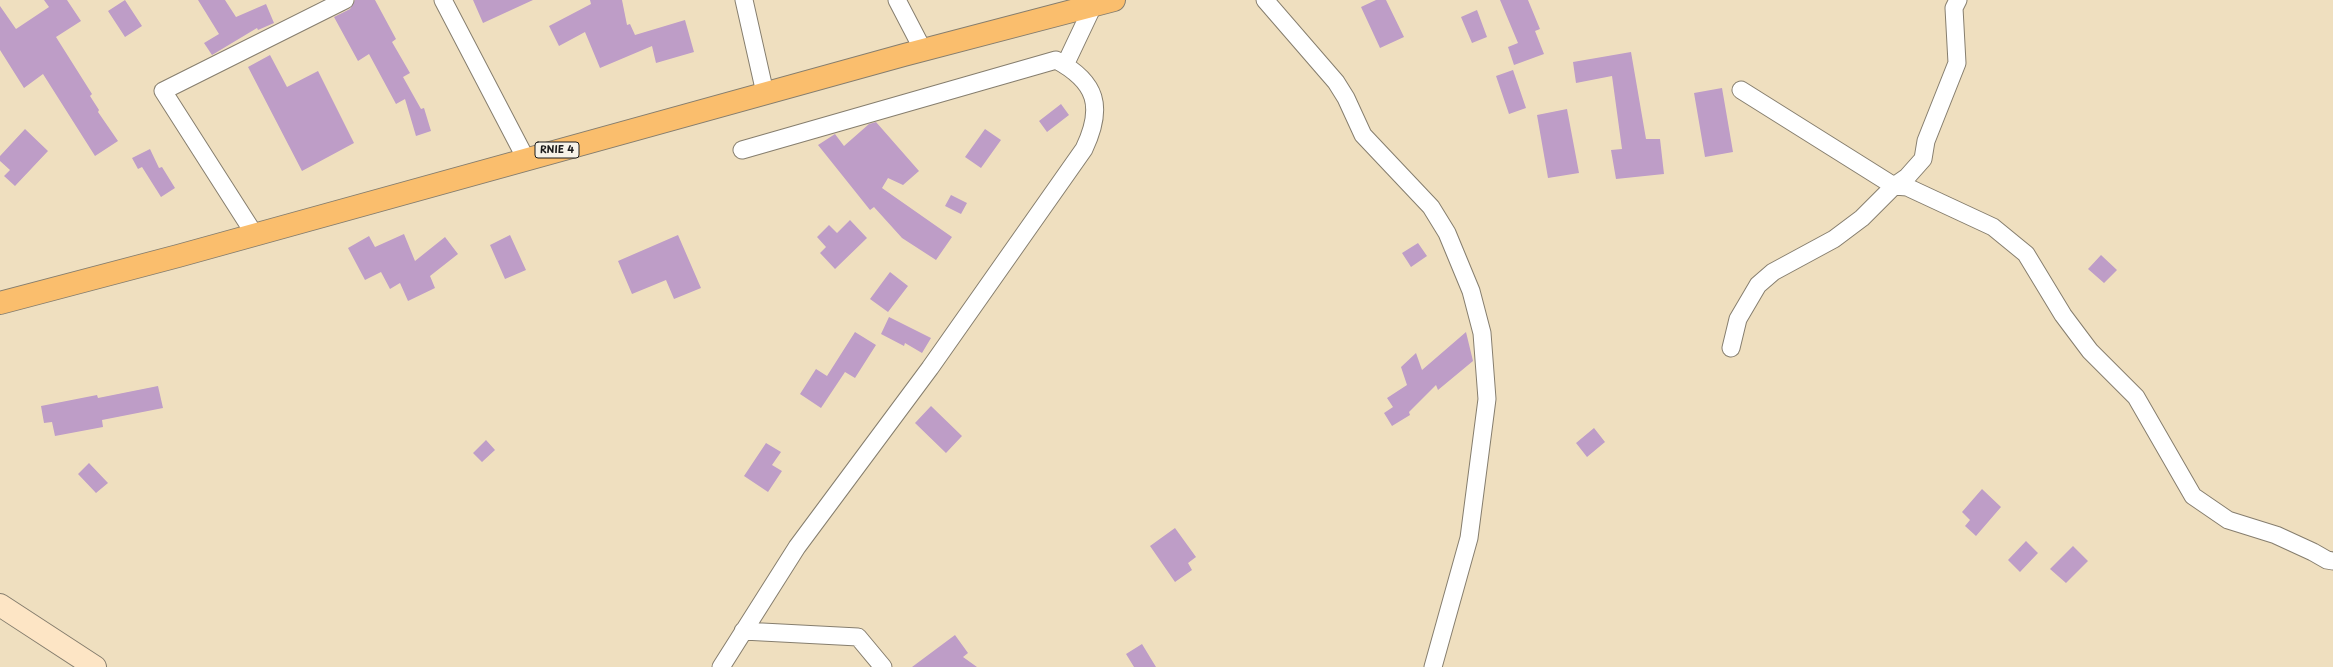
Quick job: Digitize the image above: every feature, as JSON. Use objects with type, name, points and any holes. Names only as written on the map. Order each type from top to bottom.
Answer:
[{"type":"main road","name":"RNIE 4","points":[[0,303],[254,235],[923,50],[1114,0]]},
{"type":"main road","points":[[0,605],[95,667]]},
{"type":"street","points":[[254,235],[163,91],[345,0]]},
{"type":"street","points":[[443,0],[526,159]]},
{"type":"street","points":[[744,0],[765,93]]},
{"type":"street","points":[[897,0],[923,50]]},
{"type":"street","points":[[1265,0],[1336,82],[1346,98],[1363,135],[1431,208],[1447,233],[1471,291],[1482,333],[1487,399],[1469,538],[1433,667]]},
{"type":"street","points":[[1731,348],[1738,319],[1758,285],[1773,272],[1834,238],[1862,218],[1894,186],[1907,177],[1923,159],[1926,141],[1958,63],[1954,8],[1958,0]]},
{"type":"street","points":[[1065,65],[1093,6]]},
{"type":"street","points":[[721,667],[796,547],[930,368],[1084,149],[1094,128],[1095,104],[1089,86],[1073,69],[1056,60],[1042,62],[742,150]]},
{"type":"street","points":[[1741,90],[1894,186],[1907,187],[1992,227],[2026,254],[2063,315],[2090,351],[2136,397],[2193,496],[2228,520],[2276,535],[2327,560],[2333,561]]},
{"type":"street","points":[[743,631],[858,637],[883,667]]},
{"type":"building","points":[[44,0],[67,0],[81,21],[56,37],[92,94],[90,96],[99,110],[98,112],[118,141],[95,156],[43,74],[24,88],[0,50],[0,6],[16,29],[49,7]]},
{"type":"building","points":[[125,0],[142,26],[125,37],[108,11]]},
{"type":"building","points":[[198,0],[225,0],[236,17],[266,4],[274,23],[258,30],[257,28],[212,55],[204,43],[219,34]]},
{"type":"building","points":[[355,0],[375,0],[396,39],[392,42],[410,73],[403,77],[421,109],[424,108],[431,131],[416,136],[405,99],[396,104],[369,54],[358,61],[334,17],[350,9]]},
{"type":"building","points":[[473,0],[533,0],[483,23]]},
{"type":"building","points":[[590,0],[622,0],[627,25],[630,24],[635,35],[685,20],[694,52],[656,63],[652,46],[600,68],[585,32],[559,46],[549,26],[591,4]]},
{"type":"building","points":[[1376,0],[1386,0],[1404,37],[1380,48],[1361,7]]},
{"type":"building","points":[[1500,0],[1528,0],[1540,29],[1535,31],[1544,54],[1514,65],[1508,47],[1518,43]]},
{"type":"building","points":[[1477,10],[1487,37],[1472,43],[1461,17]]},
{"type":"building","points":[[1631,52],[1646,139],[1660,139],[1664,174],[1616,179],[1611,150],[1622,149],[1612,76],[1576,83],[1573,62]]},
{"type":"building","points":[[270,55],[287,87],[318,71],[354,143],[302,171],[248,67]]},
{"type":"building","points":[[1513,70],[1526,108],[1509,114],[1496,76]]},
{"type":"building","points":[[1722,88],[1733,152],[1705,157],[1694,93]]},
{"type":"building","points":[[1061,104],[1069,115],[1047,132],[1039,121]]},
{"type":"building","points":[[1567,109],[1579,173],[1548,178],[1537,115]]},
{"type":"building","points":[[876,122],[919,171],[903,185],[888,178],[882,188],[952,237],[936,260],[902,238],[874,207],[870,210],[818,145],[835,134],[844,146],[869,124]]},
{"type":"building","points":[[25,129],[48,151],[15,186],[4,176],[10,170],[0,161],[0,156]]},
{"type":"building","points":[[985,129],[1001,140],[981,168],[965,157]]},
{"type":"building","points":[[150,149],[159,168],[162,167],[175,188],[161,197],[142,167],[138,169],[132,158]]},
{"type":"building","points":[[951,195],[967,203],[961,214],[945,206]]},
{"type":"building","points":[[850,220],[867,238],[835,269],[820,253],[826,247],[817,237],[829,225],[837,233]]},
{"type":"building","points":[[404,234],[415,261],[445,237],[458,254],[430,276],[435,288],[408,301],[400,283],[390,289],[381,272],[365,280],[348,248],[369,236],[375,247]]},
{"type":"building","points":[[510,235],[526,270],[505,279],[490,245]]},
{"type":"building","points":[[678,235],[701,288],[674,299],[666,280],[632,294],[618,261]]},
{"type":"building","points":[[1418,243],[1427,256],[1411,267],[1402,253]]},
{"type":"building","points":[[2101,255],[2117,270],[2104,283],[2088,269]]},
{"type":"building","points":[[890,272],[908,286],[888,312],[870,299]]},
{"type":"building","points":[[889,317],[931,338],[922,353],[905,343],[904,346],[881,334]]},
{"type":"building","points":[[855,332],[876,345],[855,378],[845,372],[821,408],[800,394],[816,369],[827,376]]},
{"type":"building","points":[[1466,332],[1473,361],[1438,390],[1436,385],[1409,412],[1410,415],[1392,426],[1384,413],[1393,407],[1387,398],[1407,385],[1401,367],[1416,353],[1422,370]]},
{"type":"building","points":[[158,386],[163,408],[102,420],[103,427],[55,436],[52,422],[44,423],[41,406],[97,395],[98,398]]},
{"type":"building","points":[[931,406],[962,436],[946,453],[915,423]]},
{"type":"building","points":[[1594,428],[1605,442],[1587,457],[1576,443]]},
{"type":"building","points":[[486,440],[495,450],[482,462],[473,453]]},
{"type":"building","points":[[766,443],[781,452],[772,465],[782,471],[768,492],[744,476]]},
{"type":"building","points":[[89,463],[108,483],[96,493],[78,474]]},
{"type":"building","points":[[1982,489],[2001,507],[1976,536],[1965,526],[1970,520],[1962,512]]},
{"type":"building","points":[[1175,528],[1196,557],[1188,563],[1192,570],[1175,582],[1150,546]]},
{"type":"building","points":[[2026,541],[2038,553],[2020,572],[2008,560]]},
{"type":"building","points":[[2073,546],[2088,561],[2066,583],[2050,569]]},
{"type":"building","points":[[955,635],[968,653],[963,657],[977,667],[912,667]]},
{"type":"building","points":[[1142,644],[1156,667],[1134,667],[1126,654]]}]
